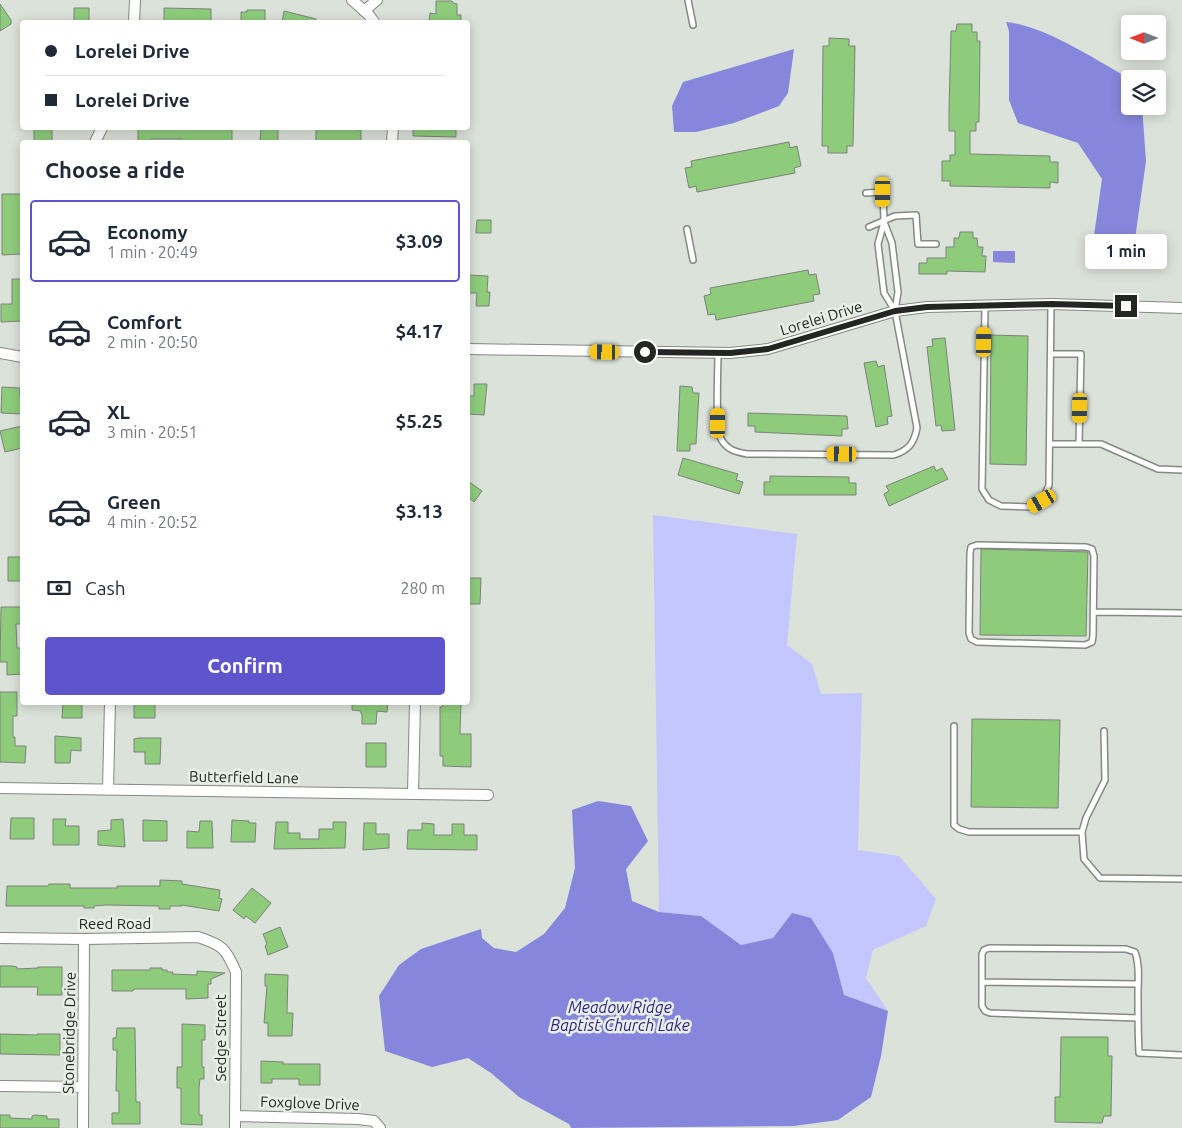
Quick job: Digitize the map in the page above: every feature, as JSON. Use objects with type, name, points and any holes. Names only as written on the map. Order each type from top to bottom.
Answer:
[{"type":"street","points":[[134,20],[135,0]]},
{"type":"street","points":[[352,0],[372,20]]},
{"type":"street","points":[[364,11],[377,0]]},
{"type":"street","name":"Lorelei Drive","points":[[470,349],[718,353],[768,349],[895,311],[927,307],[1052,304],[1182,308]]},
{"type":"street","points":[[0,353],[20,357]]},
{"type":"street","points":[[108,790],[110,705]]},
{"type":"street","points":[[413,794],[415,705]]},
{"type":"street","name":"Butterfield Lane","points":[[0,788],[488,795]]},
{"type":"street","name":"Reed Road","points":[[0,938],[198,938],[212,941],[226,950]]},
{"type":"street","name":"Stonebridge Drive","points":[[83,1128],[84,939]]},
{"type":"street","name":"Sedge Street","points":[[226,950],[236,972],[235,1128]]},
{"type":"street","points":[[0,1086],[83,1087]]},
{"type":"street","name":"Foxglove Drive","points":[[235,1116],[358,1119],[374,1121],[380,1128]]},
{"type":"lane","points":[[688,0],[693,25]]},
{"type":"lane","points":[[866,193],[883,192],[884,222],[878,244],[884,293],[895,311]]},
{"type":"lane","points":[[869,227],[895,216],[916,215],[918,244],[936,244]]},
{"type":"lane","points":[[718,353],[718,423],[720,438],[732,451],[747,454],[894,455],[905,451],[915,437],[917,428],[895,311],[898,292],[892,243],[884,222]]},
{"type":"lane","points":[[687,229],[693,260]]},
{"type":"lane","points":[[985,306],[982,489],[989,500],[1001,506],[1032,506],[1042,501],[1049,485],[1052,304]]},
{"type":"lane","points":[[1051,354],[1081,354],[1079,444]]},
{"type":"lane","points":[[1050,444],[1101,444],[1158,469],[1182,470]]},
{"type":"lane","points":[[977,545],[1076,546],[1092,549],[1094,556],[1094,612],[1094,636],[1092,642],[1084,645],[977,642],[971,639],[969,633],[971,547],[977,545]]},
{"type":"lane","points":[[1094,612],[1182,613]]},
{"type":"lane","points":[[954,726],[954,824],[959,829],[969,832],[1082,832]]},
{"type":"lane","points":[[1104,731],[1104,780],[1086,818],[1082,832],[1084,860],[1100,878],[1182,879]]},
{"type":"lane","points":[[1138,1018],[990,1013],[985,1011],[982,1006],[982,954],[984,950],[989,948],[1126,949],[1134,952],[1138,961],[1139,1053],[1182,1055]]},
{"type":"lane","points":[[982,982],[1138,984]]},
{"type":"shaded area","points":[[653,515],[797,534],[787,645],[812,664],[821,694],[862,693],[858,850],[899,856],[936,899],[926,926],[873,950],[866,978],[888,1011],[844,995],[833,953],[792,913],[773,939],[741,945],[701,916],[659,912]]},
{"type":"water","points":[[1006,22],[1037,30],[1121,74],[1121,115],[1143,115],[1146,161],[1135,239],[1100,242],[1094,236],[1102,179],[1078,143],[1018,123],[1009,100],[1009,31]]},
{"type":"water","points":[[794,49],[788,93],[779,106],[734,123],[696,132],[674,132],[672,106],[683,82]]},
{"type":"water","points":[[993,251],[1015,251],[1015,263],[993,262]]},
{"type":"water","name":"Meadow Ridge Baptist Church Lake","points":[[598,801],[631,806],[648,841],[626,869],[632,901],[659,912],[701,916],[741,945],[773,938],[792,913],[811,918],[833,953],[844,995],[888,1011],[881,1056],[871,1097],[838,1120],[794,1126],[571,1128],[569,1124],[519,1097],[491,1073],[468,1058],[432,1067],[385,1051],[379,996],[399,965],[421,949],[481,929],[482,938],[494,948],[516,952],[544,934],[565,908],[575,868],[572,810]]},
{"type":"building","points":[[436,1],[452,1],[457,4],[457,15],[461,15],[461,20],[429,20],[430,13],[436,14]]},
{"type":"building","points":[[0,4],[11,20],[11,24],[0,31]]},
{"type":"building","points":[[74,8],[89,8],[89,20],[74,20]]},
{"type":"building","points":[[164,8],[211,9],[211,20],[164,20]]},
{"type":"building","points":[[247,10],[265,10],[265,20],[241,20],[241,12],[247,12]]},
{"type":"building","points":[[284,11],[316,19],[316,20],[282,20]]},
{"type":"building","points":[[957,24],[972,24],[972,32],[977,32],[977,41],[980,41],[979,122],[976,122],[976,131],[970,131],[970,154],[1050,156],[1050,162],[1058,162],[1058,183],[1050,182],[1050,188],[950,186],[950,181],[942,181],[942,161],[950,161],[950,155],[955,155],[955,131],[949,131],[949,109],[951,31],[956,31]]},
{"type":"building","points":[[829,38],[849,39],[849,46],[855,46],[853,146],[847,146],[847,153],[828,153],[828,146],[822,146],[823,46],[829,46]]},
{"type":"building","points":[[34,130],[52,130],[52,140],[34,140]]},
{"type":"building","points":[[138,130],[232,130],[232,140],[138,140]]},
{"type":"building","points":[[261,130],[278,130],[278,140],[260,140]]},
{"type":"building","points":[[316,130],[361,130],[361,140],[316,140]]},
{"type":"building","points":[[413,130],[456,130],[456,137],[413,136]]},
{"type":"building","points":[[789,142],[790,148],[797,146],[801,166],[794,168],[795,173],[697,192],[696,186],[689,188],[685,168],[692,167],[691,161]]},
{"type":"building","points":[[2,194],[20,194],[20,254],[2,255]]},
{"type":"building","points":[[477,220],[491,220],[491,233],[476,233]]},
{"type":"building","points":[[960,232],[973,232],[973,238],[977,238],[978,247],[983,247],[982,256],[986,256],[985,272],[947,271],[947,274],[919,274],[919,263],[927,263],[927,258],[946,258],[946,247],[954,247],[954,238],[959,238]]},
{"type":"building","points":[[808,270],[809,275],[816,274],[820,294],[813,295],[814,301],[716,320],[715,314],[708,315],[704,296],[711,294],[710,288]]},
{"type":"building","points":[[470,275],[488,276],[487,292],[490,292],[489,306],[476,306],[477,293],[470,293]]},
{"type":"building","points":[[12,279],[20,279],[20,321],[1,322],[1,304],[12,304]]},
{"type":"building","points":[[991,335],[1028,336],[1026,465],[990,464]]},
{"type":"building","points":[[945,338],[955,430],[942,431],[941,425],[936,426],[927,347],[933,346],[932,339]]},
{"type":"building","points":[[876,361],[878,367],[884,365],[892,416],[887,417],[888,424],[876,427],[864,363]]},
{"type":"building","points":[[474,384],[487,384],[484,415],[470,414],[470,396],[474,396]]},
{"type":"building","points":[[680,386],[692,387],[693,393],[699,393],[696,444],[690,444],[690,451],[677,451]]},
{"type":"building","points":[[2,387],[20,388],[20,414],[1,413]]},
{"type":"building","points":[[748,413],[847,416],[848,429],[842,429],[842,436],[755,432],[755,426],[748,426]]},
{"type":"building","points":[[20,426],[20,448],[5,452],[0,431]]},
{"type":"building","points":[[683,458],[738,474],[736,480],[743,482],[739,494],[678,475]]},
{"type":"building","points":[[934,466],[936,471],[942,468],[948,479],[889,506],[884,494],[889,491],[886,486]]},
{"type":"building","points":[[770,476],[849,477],[849,483],[856,483],[856,495],[764,495],[764,482],[770,482]]},
{"type":"building","points":[[470,482],[482,491],[474,502],[470,499]]},
{"type":"building","points":[[981,549],[1088,552],[1086,636],[980,635]]},
{"type":"building","points":[[8,557],[20,557],[20,581],[8,581]]},
{"type":"building","points":[[470,578],[481,578],[480,604],[470,604]]},
{"type":"building","points":[[1,607],[20,607],[20,624],[16,624],[17,648],[20,648],[20,674],[7,675],[7,662],[0,662]]},
{"type":"building","points":[[0,692],[17,692],[17,716],[13,716],[13,737],[15,737],[15,746],[26,746],[25,763],[0,762]]},
{"type":"building","points":[[63,705],[82,705],[82,718],[62,718]]},
{"type":"building","points":[[134,705],[155,705],[155,718],[134,718]]},
{"type":"building","points":[[352,705],[388,705],[387,712],[377,711],[376,724],[362,724],[361,711],[352,710]]},
{"type":"building","points":[[442,705],[461,705],[460,734],[471,734],[471,767],[443,766],[443,756],[440,756],[440,707]]},
{"type":"building","points":[[972,719],[1060,720],[1058,808],[971,807]]},
{"type":"building","points":[[55,736],[81,738],[81,751],[71,750],[70,763],[55,763]]},
{"type":"building","points":[[161,738],[160,764],[145,764],[145,752],[134,752],[134,739]]},
{"type":"building","points":[[366,743],[386,743],[386,767],[366,767]]},
{"type":"building","points":[[11,818],[34,818],[34,839],[10,839]]},
{"type":"building","points":[[53,819],[66,819],[65,826],[79,826],[79,845],[53,845]]},
{"type":"building","points":[[123,819],[125,847],[98,845],[98,831],[111,830],[111,820]]},
{"type":"building","points":[[143,820],[167,821],[167,841],[143,841]]},
{"type":"building","points":[[232,820],[256,823],[255,842],[231,842]]},
{"type":"building","points":[[200,821],[212,821],[213,848],[187,848],[187,831],[199,832]]},
{"type":"building","points":[[276,822],[288,822],[288,833],[300,833],[300,839],[319,839],[319,829],[333,829],[333,822],[346,822],[345,848],[274,849]]},
{"type":"building","points":[[364,823],[376,823],[376,834],[389,834],[389,848],[363,850]]},
{"type":"building","points":[[422,823],[434,824],[434,835],[452,835],[452,824],[464,824],[464,835],[477,835],[477,850],[407,849],[408,830],[422,830]]},
{"type":"building","points":[[160,880],[182,881],[182,884],[220,890],[219,898],[222,899],[219,911],[182,905],[170,906],[170,909],[159,909],[159,906],[106,905],[94,906],[94,908],[84,908],[84,906],[6,906],[7,886],[70,884],[70,888],[117,888],[117,886],[160,886]]},
{"type":"building","points":[[252,888],[271,903],[255,923],[246,916],[244,919],[233,910]]},
{"type":"building","points":[[280,927],[288,947],[268,955],[265,946],[267,944],[263,934]]},
{"type":"building","points":[[0,966],[12,966],[17,967],[17,969],[62,967],[62,995],[37,995],[38,987],[0,987]]},
{"type":"building","points":[[150,968],[162,968],[162,970],[167,970],[167,972],[173,972],[172,974],[197,975],[197,971],[225,973],[211,979],[211,984],[208,984],[208,998],[186,999],[186,989],[112,991],[112,970],[150,970]]},
{"type":"building","points":[[265,974],[288,975],[287,1013],[293,1013],[292,1036],[268,1036],[268,1023],[264,1023],[267,986],[265,986]]},
{"type":"building","points":[[182,1024],[205,1025],[205,1040],[202,1040],[204,1079],[200,1079],[199,1088],[199,1115],[202,1115],[202,1125],[181,1124],[181,1088],[177,1088],[177,1067],[182,1067]]},
{"type":"building","points":[[117,1028],[135,1028],[136,1102],[140,1102],[140,1124],[112,1124],[112,1113],[119,1113],[119,1091],[116,1091],[117,1050],[113,1050],[113,1038],[116,1038]]},
{"type":"building","points":[[0,1034],[60,1034],[60,1055],[0,1054]]},
{"type":"building","points":[[1061,1037],[1108,1037],[1108,1056],[1112,1056],[1111,1116],[1104,1116],[1102,1123],[1055,1122],[1055,1097],[1060,1097]]},
{"type":"building","points":[[261,1061],[283,1062],[283,1064],[320,1064],[320,1085],[299,1085],[299,1079],[272,1079],[272,1083],[261,1083]]},
{"type":"building","points":[[0,1115],[10,1115],[10,1118],[32,1119],[32,1116],[35,1115],[47,1116],[47,1119],[59,1119],[59,1128],[0,1128]]},
{"type":"route","points":[[645,352],[730,353],[768,349],[895,311],[927,307],[1052,304],[1126,306]]}]
